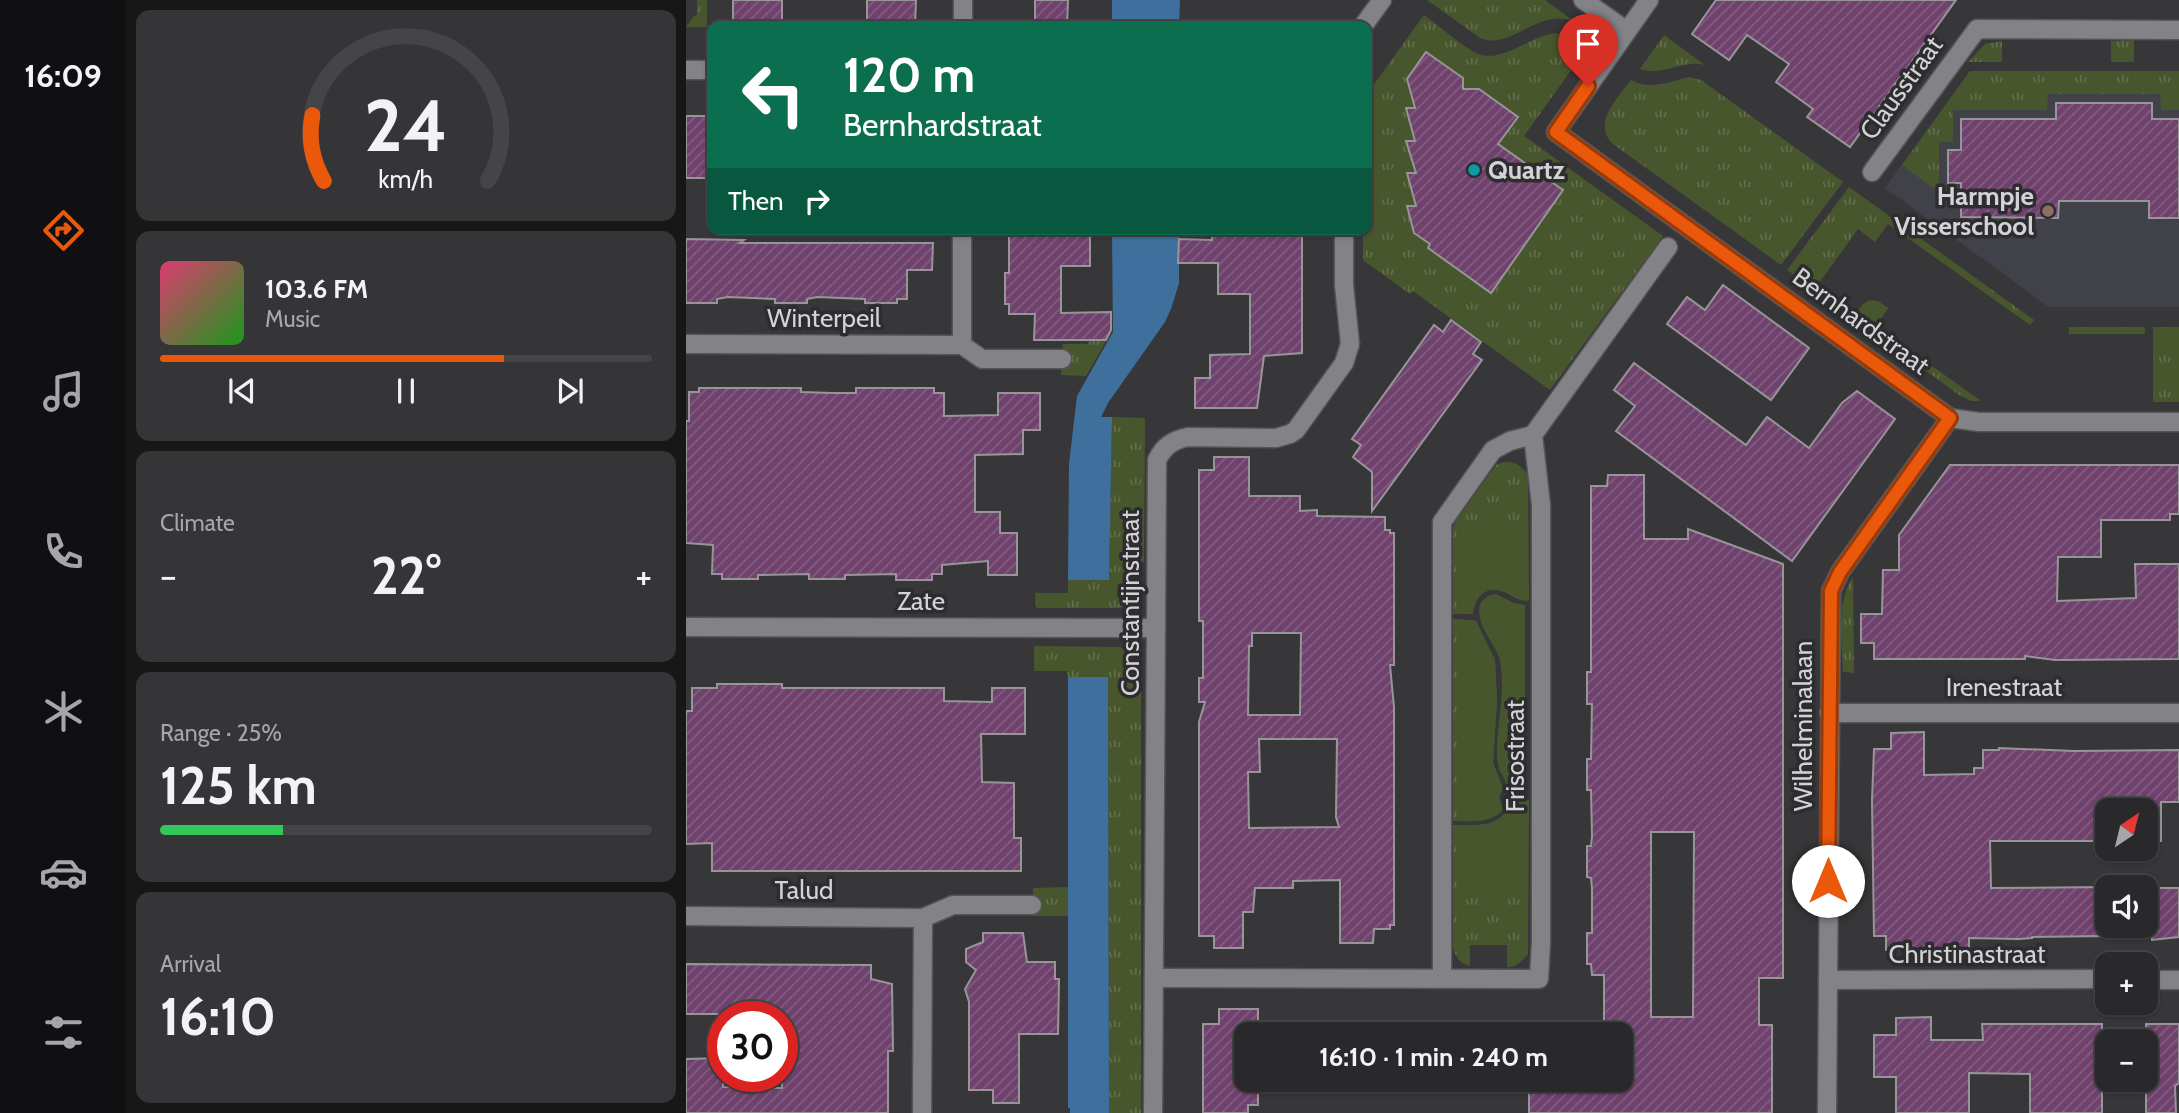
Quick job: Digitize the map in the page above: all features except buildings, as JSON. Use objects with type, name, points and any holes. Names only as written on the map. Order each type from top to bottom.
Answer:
[{"type":"street","points":[[962,0],[962,21]]},
{"type":"street","points":[[1367,21],[1382,0]]},
{"type":"street","points":[[1583,0],[1627,31],[1649,0]]},
{"type":"street","name":"Clausstraat","points":[[1872,172],[1977,29],[2179,30]]},
{"type":"street","name":"Bernhardstraat","points":[[1627,31],[1556,132],[1950,418],[1979,422],[2179,422]]},
{"type":"street","points":[[686,70],[707,70]]},
{"type":"street","points":[[962,235],[962,345]]},
{"type":"street","name":"Constantijnstraat","points":[[1153,1113],[1157,460],[1167,446],[1178,439],[1276,438],[1296,430],[1344,363],[1350,344],[1344,285],[1344,235]]},
{"type":"street","points":[[1442,978],[1442,522],[1493,450],[1510,441],[1533,435],[1668,247]]},
{"type":"street","name":"Winterpeil","points":[[686,344],[962,345],[982,359],[1062,359]]},
{"type":"street","name":"Wilhelminalaan","points":[[1827,1113],[1830,602],[1835,582],[1950,418]]},
{"type":"street","name":"Frisostraat","points":[[1154,978],[1539,979],[1541,505],[1533,435]]},
{"type":"street","name":"Zate","points":[[686,627],[1156,628]]},
{"type":"street","name":"Irenestraat","points":[[1829,713],[2179,713]]},
{"type":"street","name":"Talud","points":[[686,916],[923,918],[953,905],[1032,905]]},
{"type":"street","points":[[922,1113],[923,918]]},
{"type":"street","name":"Christinastraat","points":[[1828,980],[2095,979]]},
{"type":"street","points":[[2158,979],[2179,980]]},
{"type":"shaded area","name":"Harmpje Visserschool","points":[[1970,71],[2179,71],[2179,307],[2049,307],[1885,188]]},
{"type":"green space","points":[[697,0],[707,0],[707,27],[686,27],[697,15]]},
{"type":"green space","points":[[1427,0],[1545,0],[1575,22],[1549,20],[1503,39],[1492,40],[1480,38]]},
{"type":"green space","points":[[1424,15],[1482,55],[1504,53],[1549,34],[1560,33],[1570,36],[1587,48],[1524,136],[1663,236],[1550,390],[1413,291],[1410,294],[1363,260],[1363,235],[1372,235],[1372,87]]},
{"type":"green space","points":[[1664,35],[1705,65],[1689,64],[1656,71],[1640,69]]},
{"type":"green space","points":[[2134,40],[2134,62],[2111,62],[2111,41]]},
{"type":"green space","points":[[2002,41],[2002,62],[1968,62],[1985,44]]},
{"type":"green space","points":[[1970,71],[2179,71],[2179,110],[2161,110],[2160,94],[2048,94],[2047,110],[1953,110],[1953,142],[1939,142],[1939,192],[1902,165]]},
{"type":"green space","points":[[1690,77],[1701,80],[1843,182],[1781,265],[1613,144],[1607,136],[1605,128],[1609,111],[1631,80],[1653,85]]},
{"type":"green space","points":[[1849,187],[2034,320],[2030,325],[1888,224],[1875,242],[1858,229],[1814,290],[1787,270]]},
{"type":"green space","points":[[1870,300],[1878,301],[1888,308],[1876,326],[1981,401],[1971,401],[1959,395],[1853,317],[1863,304]]},
{"type":"green space","points":[[2069,327],[2145,327],[2145,334],[2069,334]]},
{"type":"green space","points":[[2153,327],[2179,327],[2179,402],[2153,402]]},
{"type":"green space","points":[[1090,339],[1106,341],[1086,376],[1061,375],[1063,344],[1088,344]]},
{"type":"green space","points":[[1112,417],[1145,418],[1144,562],[1137,563],[1134,596],[1119,608],[1036,608],[1035,593],[1068,593],[1068,580],[1109,579]]},
{"type":"green space","points":[[1503,462],[1518,465],[1528,476],[1529,601],[1497,589],[1491,590],[1478,598],[1473,614],[1453,614],[1453,527],[1496,465]]},
{"type":"green space","points":[[1459,527],[1524,527],[1525,601],[1498,590],[1487,591],[1479,598],[1473,614],[1460,614]]},
{"type":"green space","points":[[1853,577],[1854,673],[1843,672],[1841,635],[1844,599]]},
{"type":"green space","points":[[1496,594],[1525,605],[1525,796],[1512,794],[1499,769],[1497,758],[1502,673],[1498,655],[1482,624],[1479,611],[1484,599]]},
{"type":"green space","points":[[1453,619],[1476,621],[1495,660],[1497,700],[1493,763],[1503,788],[1499,797],[1503,810],[1492,818],[1480,821],[1453,821]]},
{"type":"green space","points":[[1460,619],[1476,621],[1495,660],[1497,700],[1493,763],[1503,788],[1499,797],[1503,810],[1493,817],[1478,821],[1461,821]]},
{"type":"green space","points":[[1034,646],[1120,647],[1130,655],[1133,665],[1141,665],[1141,1113],[1109,1113],[1108,677],[1068,677],[1067,671],[1034,671]]},
{"type":"green space","points":[[1514,800],[1529,800],[1528,954],[1516,965],[1507,967],[1507,945],[1470,945],[1470,966],[1459,960],[1453,948],[1453,825],[1481,825],[1495,821]]},
{"type":"green space","points":[[1514,800],[1525,800],[1526,891],[1461,891],[1460,825],[1492,822],[1509,809]]},
{"type":"green space","points":[[1068,887],[1068,916],[1034,916],[1033,888]]},
{"type":"water","points":[[1112,0],[1180,0],[1179,21],[1112,21]]},
{"type":"water","points":[[1112,235],[1179,235],[1179,283],[1171,309],[1101,417],[1112,417],[1109,580],[1068,580],[1069,464],[1077,396],[1113,332]]},
{"type":"water","points":[[1068,677],[1108,677],[1109,1113],[1070,1113],[1068,1108]]},
{"type":"place","name":"Quartz","points":[[1474,170]]},
{"type":"place","name":"Harmpje Visserschool","points":[[2048,211]]},
{"type":"route","points":[[1588,86],[1556,132],[1950,418],[1840,572],[1831,591],[1828,881]]}]
